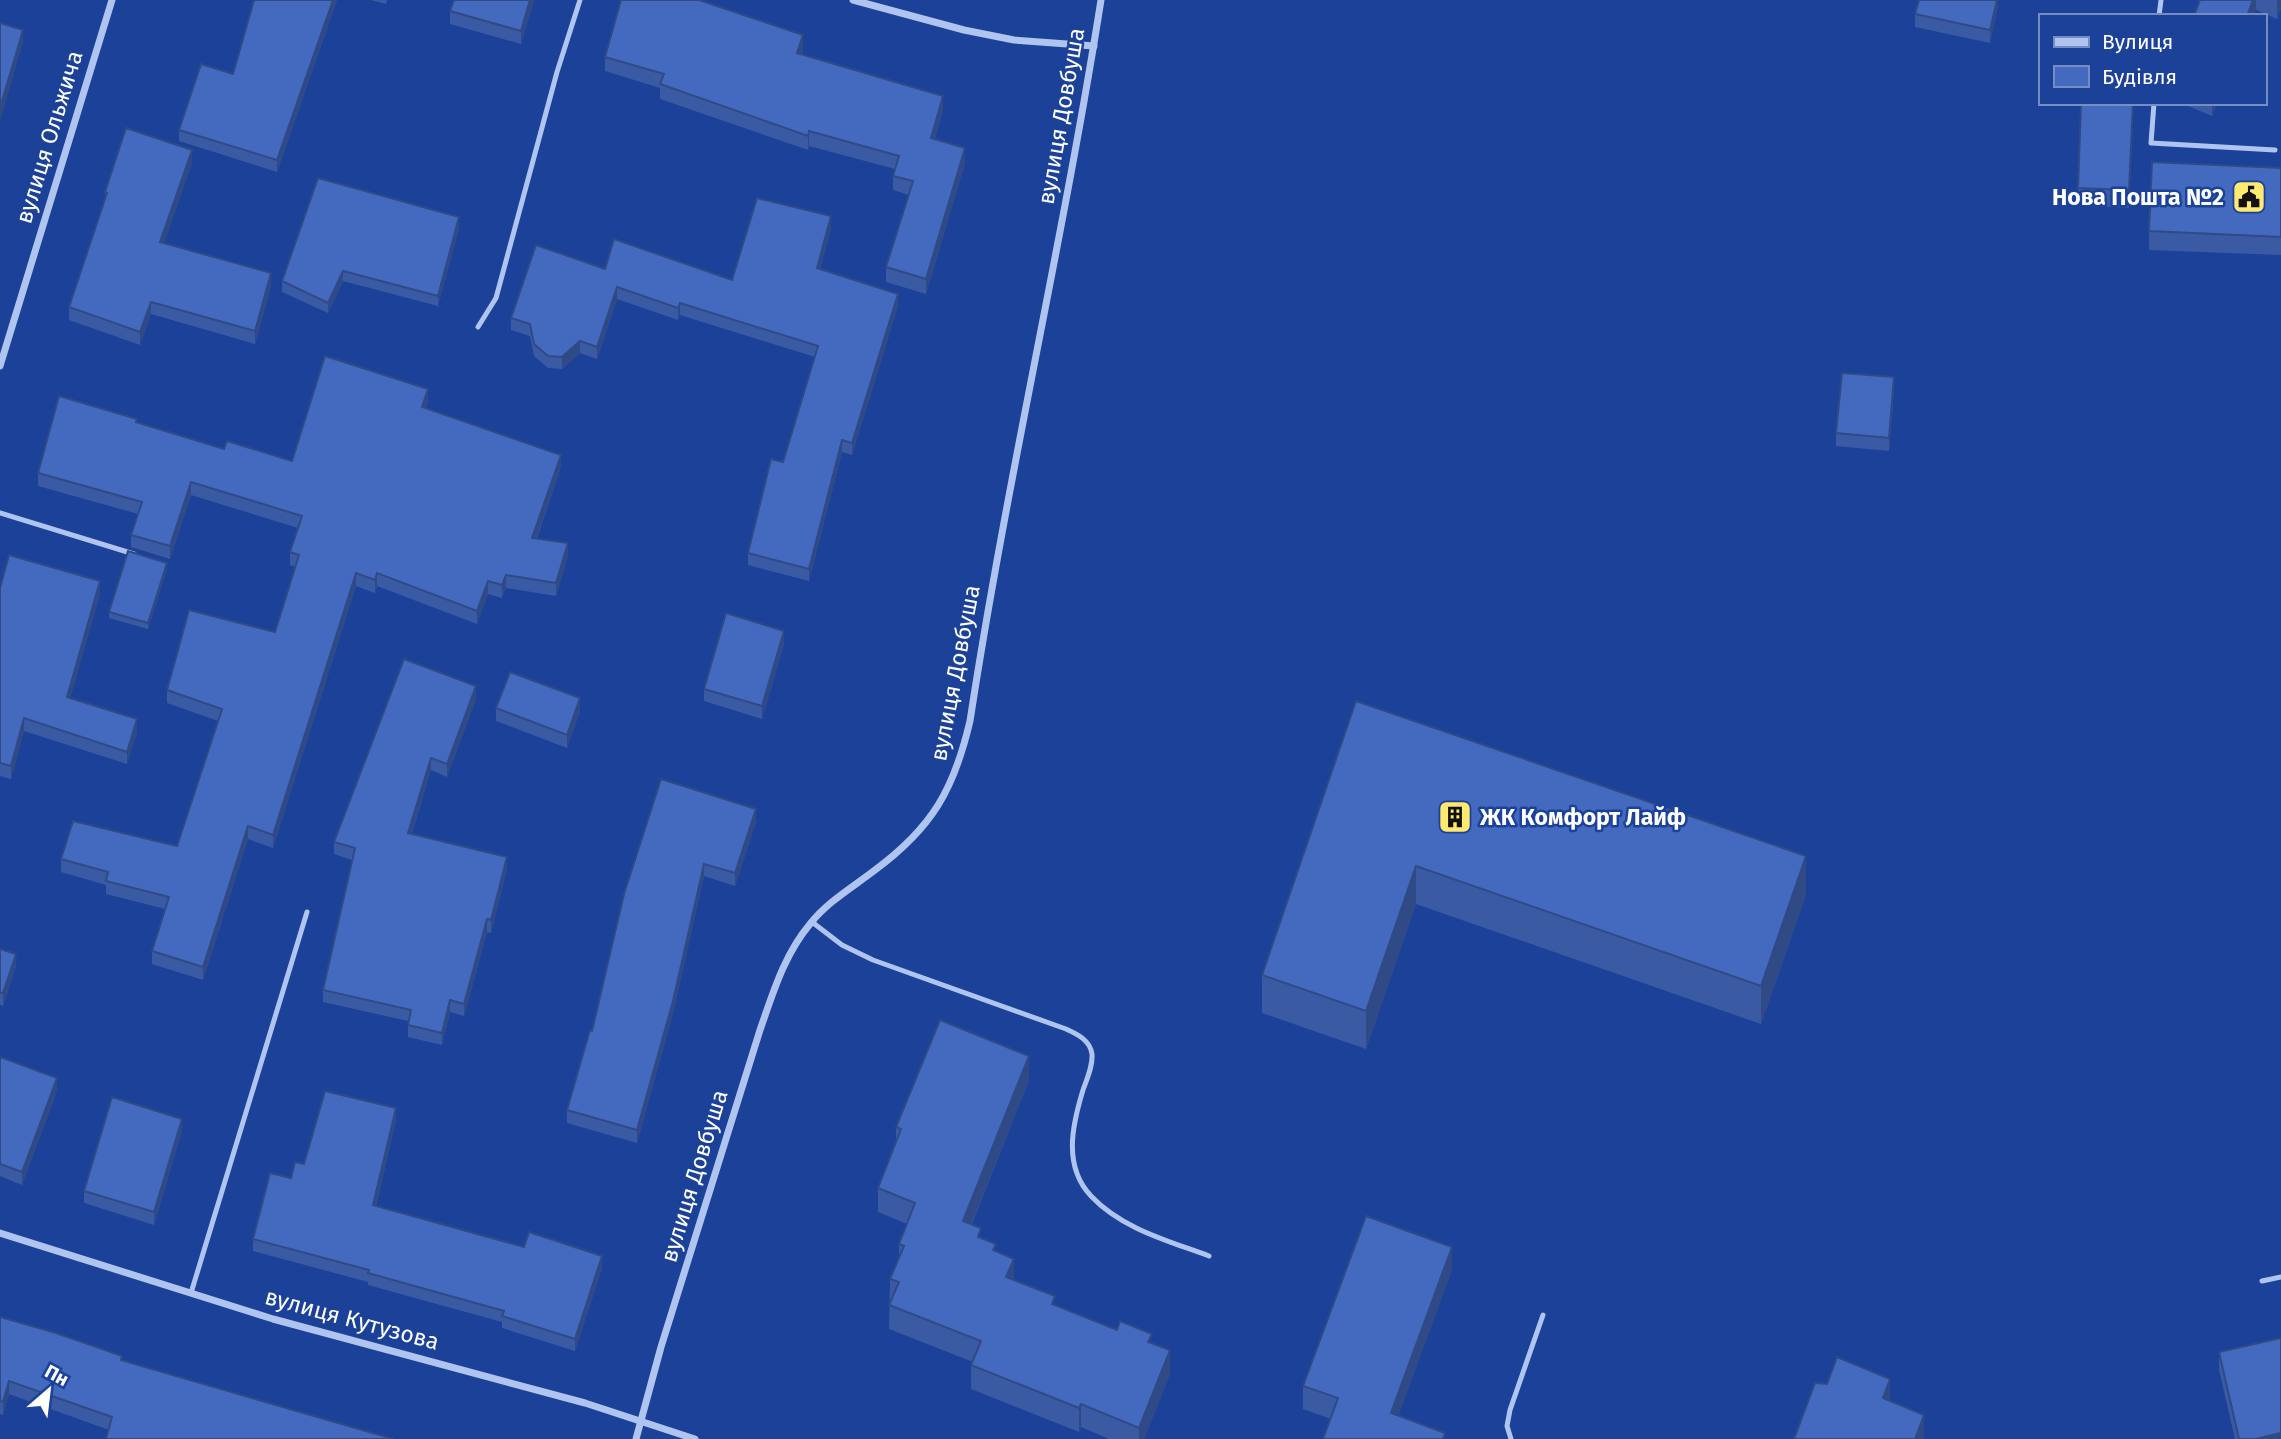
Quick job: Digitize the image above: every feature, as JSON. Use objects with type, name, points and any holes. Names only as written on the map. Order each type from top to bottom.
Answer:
[{"type":"street","name":"вулиця Ольжича","points":[[0,366],[112,0]]},
{"type":"street","points":[[853,0],[964,30],[1014,40],[1094,46]]},
{"type":"street","name":"вулиця Довбуша","points":[[636,1439],[673,1308],[773,992],[790,952],[811,922],[908,843],[930,819],[953,779],[963,749],[1009,491],[1075,158],[1101,0]]},
{"type":"street","name":"вулиця Кутузова","points":[[0,1233],[273,1319],[494,1377],[641,1420],[695,1439]]},
{"type":"lane","points":[[478,327],[496,298],[553,85],[580,0]]},
{"type":"lane","points":[[2154,105],[2151,143],[2275,150]]},
{"type":"lane","points":[[0,513],[144,557]]},
{"type":"lane","points":[[191,1293],[307,912]]},
{"type":"lane","points":[[811,922],[842,945],[873,960],[1066,1029],[1087,1042],[1092,1052],[1091,1064],[1074,1121],[1072,1139],[1076,1173],[1089,1194],[1115,1216],[1132,1226],[1209,1256]]},
{"type":"lane","points":[[2262,1281],[2281,1277]]},
{"type":"lane","points":[[1511,1439],[1507,1426],[1510,1410],[1543,1315]]},
{"type":"building","points":[[254,0],[333,0],[277,160],[179,130],[201,64],[233,74]]},
{"type":"building","points":[[454,0],[530,0],[521,31],[450,11]]},
{"type":"building","points":[[621,0],[699,0],[803,35],[797,53],[943,96],[931,138],[965,148],[926,279],[886,267],[913,181],[893,176],[899,156],[809,131],[808,136],[660,84],[664,74],[605,57]]},
{"type":"building","points":[[1919,0],[1997,0],[1990,30],[1915,14]]},
{"type":"building","points":[[2200,0],[2253,0],[2248,14],[2195,14]]},
{"type":"building","points":[[0,23],[23,30],[0,108]]},
{"type":"building","points":[[2081,105],[2133,105],[2129,190],[2078,188]]},
{"type":"building","points":[[126,128],[192,150],[160,242],[271,273],[255,331],[151,302],[140,332],[69,307]]},
{"type":"building","points":[[2152,162],[2281,168],[2281,237],[2149,231]]},
{"type":"building","points":[[318,178],[459,217],[438,296],[343,271],[328,303],[282,281]]},
{"type":"building","points":[[757,198],[831,216],[817,268],[898,294],[852,443],[842,440],[809,569],[748,553],[771,459],[783,462],[818,346],[680,303],[678,308],[617,287],[597,347],[580,341],[562,357],[548,356],[534,344],[530,324],[511,318],[536,245],[605,269],[614,239],[732,280]]},
{"type":"building","points":[[325,356],[428,389],[422,407],[561,455],[532,538],[568,543],[556,583],[506,575],[502,585],[488,581],[477,611],[377,573],[375,580],[356,573],[273,835],[248,826],[203,967],[152,951],[169,897],[106,881],[108,872],[61,859],[73,821],[177,846],[222,709],[167,690],[189,610],[275,632],[299,555],[290,552],[302,516],[191,482],[170,546],[131,535],[142,502],[38,473],[59,396],[224,449],[227,441],[292,461]]},
{"type":"building","points":[[1842,373],[1894,377],[1889,438],[1836,433]]},
{"type":"building","points":[[128,551],[167,563],[148,623],[109,612]]},
{"type":"building","points":[[9,555],[100,581],[67,697],[137,719],[127,752],[24,718],[11,766],[0,763],[0,588]]},
{"type":"building","points":[[726,613],[784,631],[762,706],[704,689]]},
{"type":"building","points":[[404,659],[476,686],[447,764],[431,758],[408,833],[507,857],[491,920],[487,919],[464,1004],[450,1000],[442,1033],[408,1025],[411,1010],[323,990],[355,848],[334,842]]},
{"type":"building","points":[[510,672],[580,698],[567,735],[496,708]]},
{"type":"building","name":"ЖК Комфорт Лайф","points":[[1356,701],[1806,856],[1761,986],[1416,866],[1366,1011],[1262,975]]},
{"type":"building","points":[[661,779],[756,809],[735,873],[704,864],[673,1001],[637,1130],[567,1110],[590,1030],[592,1031],[624,894]]},
{"type":"building","points":[[0,949],[16,954],[3,993],[0,993]]},
{"type":"building","points":[[940,1020],[1029,1056],[963,1221],[981,1228],[978,1237],[996,1244],[993,1250],[1014,1259],[1006,1277],[1055,1296],[1052,1304],[1117,1330],[1120,1321],[1152,1334],[1148,1342],[1170,1350],[1139,1428],[1081,1404],[1079,1408],[971,1365],[981,1341],[889,1305],[899,1282],[890,1279],[904,1246],[899,1244],[915,1203],[878,1188],[901,1129],[896,1127]]},
{"type":"building","points":[[0,1057],[57,1078],[22,1172],[0,1164]]},
{"type":"building","points":[[325,1091],[396,1108],[373,1205],[524,1247],[529,1232],[602,1256],[575,1339],[502,1316],[504,1311],[368,1273],[369,1270],[253,1239],[270,1173],[291,1178],[295,1162],[304,1164]]},
{"type":"building","points":[[112,1097],[182,1119],[154,1212],[84,1191]]},
{"type":"building","points":[[1366,1216],[1452,1247],[1391,1413],[1445,1433],[1443,1439],[1323,1439],[1338,1398],[1303,1386]]},
{"type":"building","points":[[0,1317],[122,1356],[121,1360],[393,1439],[106,1439],[112,1417],[9,1381],[3,1402],[0,1401]]},
{"type":"building","points":[[2281,1338],[2281,1433],[2255,1439],[2239,1439],[2219,1352]]},
{"type":"building","points":[[1837,1357],[1890,1379],[1883,1398],[1924,1415],[1915,1439],[1794,1439],[1815,1383],[1827,1384]]},
{"type":"place","name":"Нова Пошта №2","points":[[2249,197]]},
{"type":"place","name":"ЖК Комфорт Лайф","points":[[1455,817]]}]
